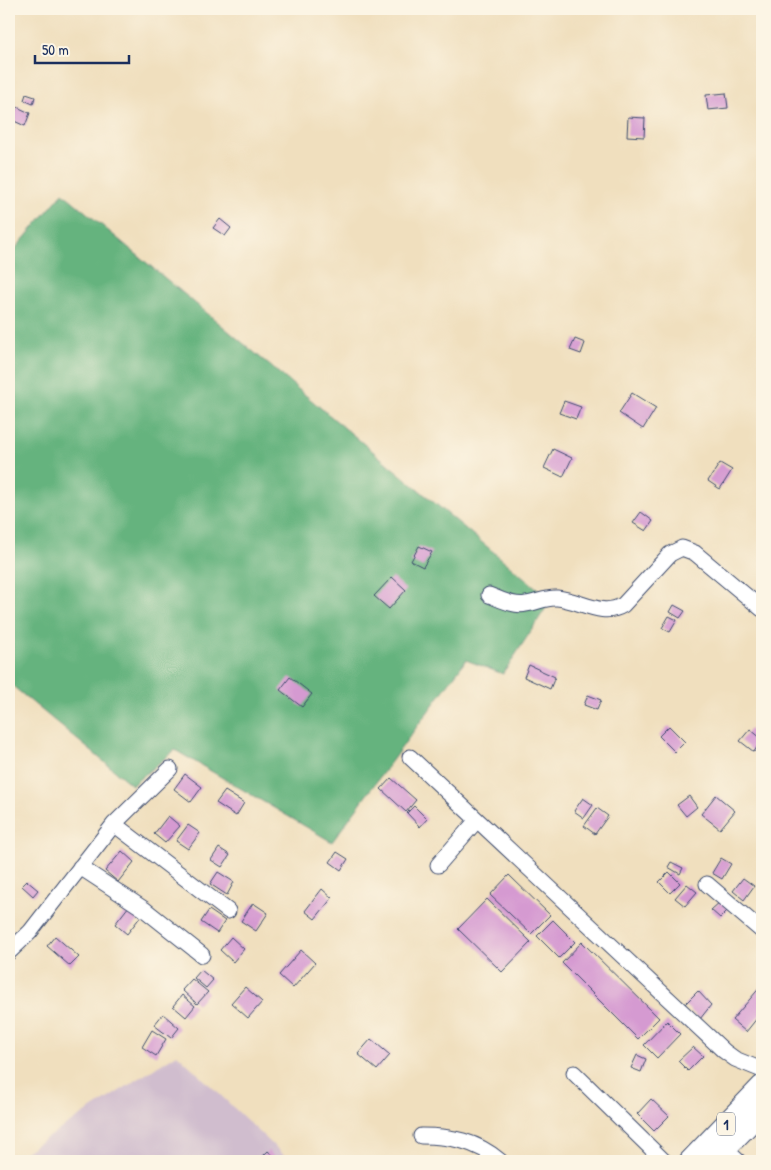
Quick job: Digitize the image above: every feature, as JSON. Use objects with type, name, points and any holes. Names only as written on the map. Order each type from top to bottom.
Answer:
[{"type":"highway","name":"1","points":[[690,1161],[762,1086]]},
{"type":"highway","name":"1","points":[[725,1157],[762,1111]]},
{"type":"street","points":[[489,594],[515,604],[526,605],[554,597],[604,611],[614,610],[623,604],[670,554],[682,548],[696,553],[762,609]]},
{"type":"street","points":[[410,757],[724,1051],[735,1059],[762,1070]]},
{"type":"street","points":[[9,952],[30,932],[114,824],[170,769]]},
{"type":"street","points":[[438,865],[477,820]]},
{"type":"street","points":[[114,824],[228,911]]},
{"type":"street","points":[[80,867],[144,909],[202,955]]},
{"type":"street","points":[[708,884],[762,931]]},
{"type":"street","points":[[574,1073],[664,1161]]},
{"type":"street","points":[[421,1136],[461,1140],[480,1147],[500,1161]]},
{"type":"shaded area","points":[[177,1054],[290,1161],[11,1161]]},
{"type":"green space","points":[[63,193],[551,600],[503,674],[466,660],[332,842],[175,750],[132,785],[9,683],[9,256]]},
{"type":"building","points":[[726,93],[728,108],[708,110],[706,95]]},
{"type":"building","points":[[26,94],[35,97],[33,104],[24,100]]},
{"type":"building","points":[[17,107],[30,113],[25,126],[12,120]]},
{"type":"building","points":[[628,117],[645,118],[644,137],[627,136]]},
{"type":"building","points":[[220,219],[231,228],[225,236],[213,228]]},
{"type":"building","points":[[575,339],[585,343],[581,354],[570,350]]},
{"type":"building","points":[[632,393],[656,408],[643,429],[619,413]]},
{"type":"building","points":[[564,401],[581,407],[576,419],[559,413]]},
{"type":"building","points":[[553,449],[572,458],[563,477],[544,468]]},
{"type":"building","points":[[720,463],[732,470],[720,489],[708,481]]},
{"type":"building","points":[[641,512],[653,521],[646,531],[633,523]]},
{"type":"building","points":[[419,546],[432,552],[423,567],[411,561]]},
{"type":"building","points":[[392,577],[406,590],[389,609],[374,596]]},
{"type":"building","points":[[674,605],[685,611],[680,618],[670,612]]},
{"type":"building","points":[[669,616],[677,620],[670,632],[662,628]]},
{"type":"building","points":[[529,665],[555,677],[550,689],[524,677]]},
{"type":"building","points":[[290,677],[312,694],[302,707],[280,690]]},
{"type":"building","points":[[588,695],[601,700],[597,710],[584,705]]},
{"type":"building","points":[[669,726],[685,742],[675,752],[659,736]]},
{"type":"building","points":[[750,729],[762,739],[754,752],[740,741]]},
{"type":"building","points":[[185,774],[202,787],[191,802],[174,789]]},
{"type":"building","points":[[391,778],[416,800],[406,812],[381,789]]},
{"type":"building","points":[[225,791],[244,803],[236,816],[216,803]]},
{"type":"building","points":[[716,795],[735,811],[720,829],[701,814]]},
{"type":"building","points":[[689,796],[697,807],[686,816],[677,805]]},
{"type":"building","points":[[583,798],[593,805],[584,818],[574,811]]},
{"type":"building","points":[[414,806],[427,819],[420,827],[407,813]]},
{"type":"building","points":[[597,808],[608,816],[595,834],[584,826]]},
{"type":"building","points":[[168,816],[180,826],[165,843],[154,834]]},
{"type":"building","points":[[188,825],[200,833],[188,849],[176,841]]},
{"type":"building","points":[[219,848],[230,855],[222,867],[211,860]]},
{"type":"building","points":[[122,851],[134,862],[118,882],[105,871]]},
{"type":"building","points":[[337,852],[348,859],[341,870],[330,862]]},
{"type":"building","points":[[721,858],[731,864],[722,879],[712,873]]},
{"type":"building","points":[[671,862],[683,868],[680,874],[668,867]]},
{"type":"building","points":[[218,872],[234,882],[227,895],[210,884]]},
{"type":"building","points":[[669,872],[680,883],[670,893],[659,882]]},
{"type":"building","points":[[509,875],[550,915],[531,934],[490,895]]},
{"type":"building","points":[[743,878],[754,886],[744,900],[733,891]]},
{"type":"building","points":[[27,881],[38,890],[33,896],[22,886]]},
{"type":"building","points":[[687,884],[697,892],[685,906],[675,898]]},
{"type":"building","points":[[322,889],[332,898],[315,919],[305,911]]},
{"type":"building","points":[[487,899],[531,942],[502,972],[458,929]]},
{"type":"building","points":[[721,901],[729,909],[720,918],[711,910]]},
{"type":"building","points":[[253,903],[268,913],[256,931],[241,921]]},
{"type":"building","points":[[129,906],[141,916],[127,934],[115,924]]},
{"type":"building","points":[[209,910],[225,921],[217,933],[201,922]]},
{"type":"building","points":[[553,920],[575,942],[559,958],[537,936]]},
{"type":"building","points":[[55,936],[79,957],[70,966],[47,946]]},
{"type":"building","points":[[231,937],[244,949],[233,962],[220,950]]},
{"type":"building","points":[[582,942],[659,1018],[638,1039],[562,963]]},
{"type":"building","points":[[301,950],[315,963],[293,988],[279,975]]},
{"type":"building","points":[[201,970],[213,980],[206,988],[194,978]]},
{"type":"building","points":[[192,979],[208,992],[197,1004],[182,990]]},
{"type":"building","points":[[762,985],[762,1012],[746,1032],[732,1020]]},
{"type":"building","points":[[245,987],[262,1002],[248,1018],[231,1003]]},
{"type":"building","points":[[698,991],[711,1005],[700,1019],[684,1005]]},
{"type":"building","points":[[182,995],[195,1006],[186,1017],[173,1006]]},
{"type":"building","points":[[163,1014],[179,1028],[171,1038],[154,1025]]},
{"type":"building","points":[[667,1021],[680,1034],[657,1058],[644,1045]]},
{"type":"building","points":[[152,1030],[166,1039],[156,1056],[142,1047]]},
{"type":"building","points":[[371,1039],[390,1055],[377,1070],[358,1054]]},
{"type":"building","points":[[693,1047],[703,1056],[688,1071],[678,1061]]},
{"type":"building","points":[[637,1055],[646,1059],[641,1072],[631,1068]]},
{"type":"building","points":[[651,1099],[669,1116],[654,1131],[637,1114]]},
{"type":"building","points":[[268,1151],[279,1161],[258,1161]]}]
